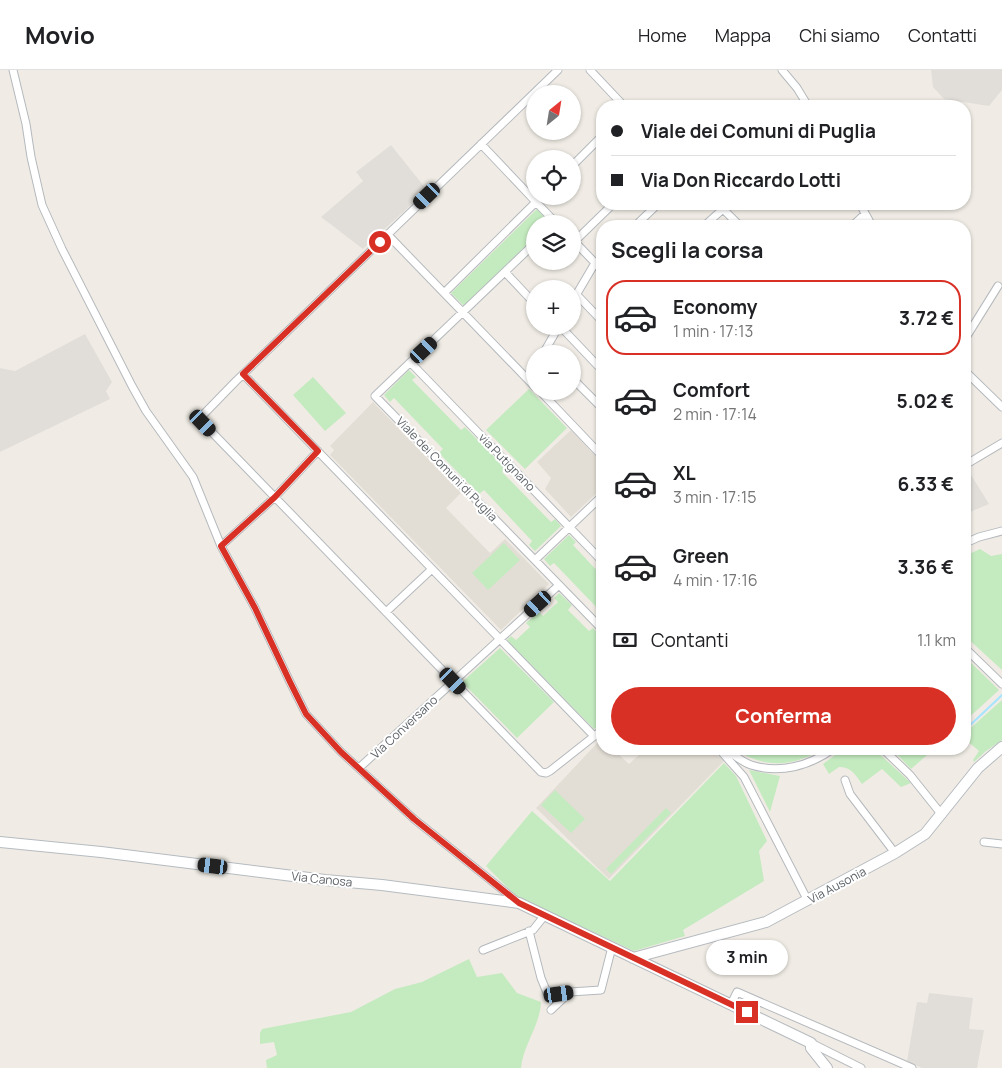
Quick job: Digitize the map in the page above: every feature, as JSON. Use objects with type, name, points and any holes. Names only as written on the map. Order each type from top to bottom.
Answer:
[{"type":"main road","name":"Via Ausonia","points":[[633,958],[766,922],[895,854],[925,834],[978,768],[1002,747]]},
{"type":"main road","name":"Via Canosa","points":[[0,842],[382,885],[519,903],[811,1043]]},
{"type":"main road","points":[[811,1043],[811,1048],[827,1068]]},
{"type":"street","points":[[13,70],[42,205],[62,249],[146,411],[192,477],[221,546],[255,608],[306,714],[359,768],[414,819],[519,903]]},
{"type":"street","points":[[243,374],[594,736],[550,771],[546,773],[541,772],[200,418],[201,415],[243,374],[387,234],[558,70]]},
{"type":"street","points":[[590,70],[618,100]]},
{"type":"street","points":[[782,70],[804,100]]},
{"type":"street","points":[[581,157],[596,142]]},
{"type":"street","points":[[481,144],[526,187]]},
{"type":"street","points":[[444,293],[533,205]]},
{"type":"street","points":[[581,234],[606,210]]},
{"type":"street","points":[[641,220],[652,210]]},
{"type":"street","points":[[709,220],[718,210]]},
{"type":"street","points":[[725,210],[734,220]]},
{"type":"street","points":[[863,210],[868,220]]},
{"type":"street","points":[[858,220],[865,214]]},
{"type":"street","points":[[387,234],[526,377]]},
{"type":"street","points":[[581,248],[595,263],[581,288]]},
{"type":"street","name":"Viale dei Comuni di Puglia","points":[[526,252],[376,396],[596,623]]},
{"type":"street","points":[[505,272],[526,294]]},
{"type":"street","points":[[971,329],[998,286]]},
{"type":"street","points":[[581,299],[596,315]]},
{"type":"street","points":[[566,335],[596,364]]},
{"type":"street","name":"via Putignano","points":[[411,362],[596,555]]},
{"type":"street","points":[[971,377],[1002,407]]},
{"type":"street","points":[[581,387],[596,402]]},
{"type":"street","points":[[549,400],[596,450]]},
{"type":"street","points":[[971,461],[1002,442]]},
{"type":"street","points":[[221,546],[275,497],[318,451]]},
{"type":"street","points":[[535,560],[596,502]]},
{"type":"street","points":[[971,541],[1002,531]]},
{"type":"street","points":[[386,612],[432,569]]},
{"type":"street","name":"Via Conversano","points":[[359,768],[559,584]]},
{"type":"street","points":[[971,654],[1002,684]]},
{"type":"street","points":[[724,755],[744,777],[808,901]]},
{"type":"street","points":[[735,755],[751,765],[780,769],[808,763],[822,755]]},
{"type":"street","points":[[889,755],[910,775],[942,815]]},
{"type":"street","points":[[845,780],[850,794],[895,854]]},
{"type":"street","points":[[984,842],[1002,844]]},
{"type":"street","points":[[483,950],[533,930],[545,915]]},
{"type":"street","points":[[529,931],[541,978],[548,995],[601,990],[612,947]]},
{"type":"street","points":[[551,1010],[570,992]]},
{"type":"street","points":[[730,1004],[737,992],[912,1068]]},
{"type":"street","points":[[811,1043],[861,1068]]},
{"type":"shaded area","points":[[931,70],[1002,70],[1002,90],[989,106],[971,103],[971,100],[944,99],[933,87]]},
{"type":"shaded area","points":[[391,145],[427,190],[363,249],[321,217],[363,181],[356,172]]},
{"type":"shaded area","points":[[85,334],[112,382],[106,391],[110,399],[0,452],[0,368],[15,371]]},
{"type":"shaded area","points":[[373,402],[461,493],[446,508],[490,553],[505,539],[549,584],[501,630],[330,455],[334,450],[330,446]]},
{"type":"shaded area","points":[[571,430],[596,457],[596,494],[571,517],[545,489],[551,478],[537,462]]},
{"type":"shaded area","points":[[971,475],[989,504],[971,512]]},
{"type":"shaded area","points":[[596,744],[596,755],[619,755],[629,764],[639,755],[718,755],[724,761],[609,879],[536,808]]},
{"type":"shaded area","points":[[929,993],[973,998],[969,1029],[984,1030],[977,1068],[922,1068],[907,1061],[917,1002],[927,1003]]},
{"type":"green space","points":[[537,209],[543,215],[531,215]]},
{"type":"green space","points":[[526,220],[526,246],[464,306],[451,293]]},
{"type":"green space","points":[[409,370],[416,377],[412,380],[461,430],[465,427],[505,468],[502,472],[551,522],[555,519],[561,526],[535,551],[529,545],[532,541],[484,490],[479,494],[439,453],[443,449],[394,398],[390,402],[384,395]]},
{"type":"green space","points":[[313,377],[346,413],[325,431],[293,395]]},
{"type":"green space","points":[[526,392],[526,400],[540,400],[567,428],[525,469],[486,430]]},
{"type":"green space","points":[[569,535],[576,542],[573,545],[596,570],[596,607],[554,563],[550,566],[544,559]]},
{"type":"green space","points":[[504,543],[520,560],[488,590],[472,573]]},
{"type":"green space","points":[[980,549],[991,556],[1002,554],[1002,670],[971,642],[971,553]]},
{"type":"green space","points":[[559,593],[572,605],[568,610],[589,631],[593,628],[596,631],[596,728],[594,729],[507,640],[511,636],[516,640],[530,627],[526,623],[539,612],[543,616],[558,602],[554,598]]},
{"type":"green space","points":[[500,648],[554,702],[517,738],[462,682]]},
{"type":"green space","points":[[971,663],[999,690],[971,716]]},
{"type":"green space","points":[[1002,700],[1002,740],[974,762],[973,760],[979,751],[971,744],[971,728]]},
{"type":"green space","points":[[746,755],[812,755],[790,762],[779,763],[757,760]]},
{"type":"green space","points":[[835,755],[881,755],[911,783],[901,787],[882,769],[862,784],[855,774],[847,768],[839,767],[829,774],[823,764]]},
{"type":"green space","points":[[898,755],[927,755],[911,769]]},
{"type":"green space","points":[[724,763],[736,776],[767,841],[759,851],[764,881],[683,930],[685,936],[634,951],[516,896],[486,866],[532,811],[610,881]]},
{"type":"green space","points":[[749,770],[780,776],[770,812]]},
{"type":"green space","points":[[555,790],[585,819],[571,833],[541,805]]},
{"type":"green space","points":[[666,808],[671,813],[611,874],[606,869]]},
{"type":"green space","points":[[469,959],[477,977],[502,973],[517,993],[541,1002],[538,1019],[525,1051],[521,1068],[267,1068],[266,1060],[277,1055],[274,1042],[260,1044],[262,1029],[351,1012],[395,989],[422,982]]},
{"type":"waterway","points":[[971,724],[1002,695]]},
{"type":"route","points":[[380,242],[243,374],[318,451],[275,497],[221,546],[255,608],[306,714],[341,752],[414,819],[519,903],[747,1012]]}]
